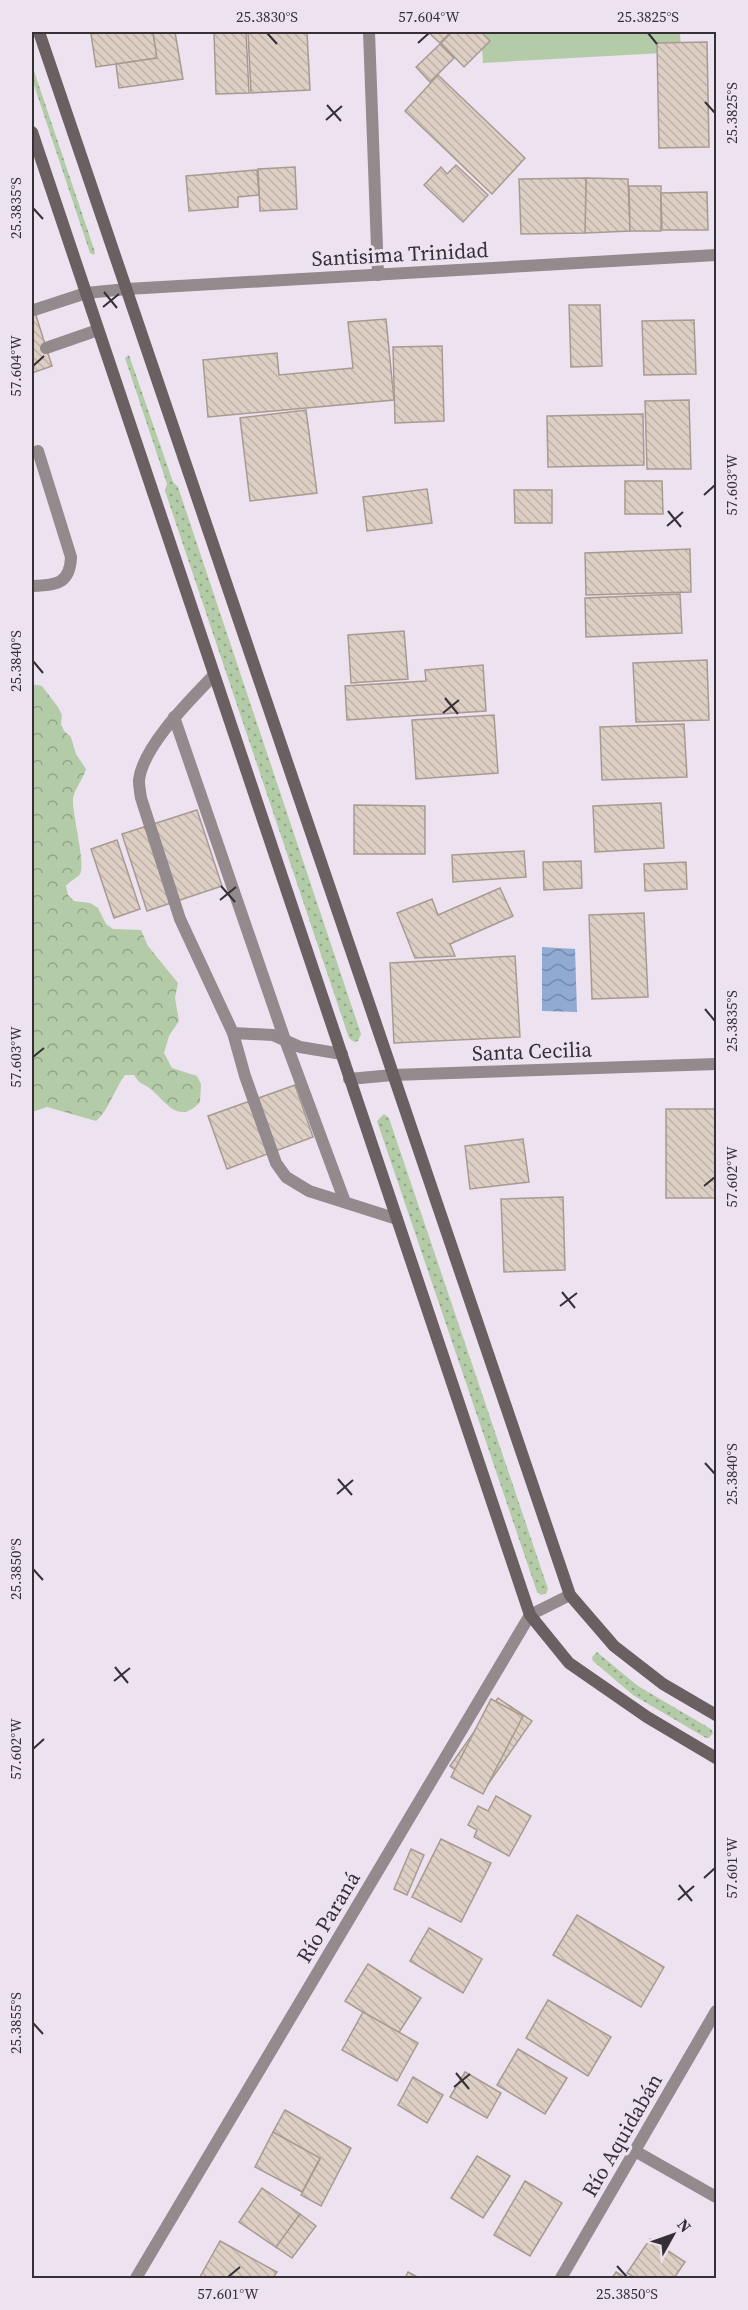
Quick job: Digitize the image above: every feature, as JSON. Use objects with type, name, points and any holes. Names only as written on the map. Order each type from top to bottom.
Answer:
[{"type":"main road","points":[[39,32],[570,1595],[614,1646],[663,1684],[717,1715]]},
{"type":"main road","points":[[32,132],[530,1615],[569,1663],[647,1717],[717,1758]]},
{"type":"street","points":[[369,32],[378,275]]},
{"type":"street","name":"Santisima Trinidad","points":[[34,310],[86,293],[127,289],[717,255]]},
{"type":"street","points":[[46,348],[98,330]]},
{"type":"street","points":[[32,586],[61,582],[70,572],[70,557],[38,451]]},
{"type":"street","points":[[214,675],[174,717],[144,762],[139,779],[141,798],[180,919],[233,1033],[245,1076],[276,1163],[286,1178],[297,1185],[397,1219]]},
{"type":"street","points":[[174,717],[285,1040],[345,1202]]},
{"type":"street","points":[[233,1033],[273,1035],[300,1047],[342,1054]]},
{"type":"street","name":"Santa Cecilia","points":[[350,1080],[393,1075],[717,1064]]},
{"type":"street","points":[[530,1615],[570,1595]]},
{"type":"street","name":"Río Paraná","points":[[136,2278],[530,1615]]},
{"type":"street","name":"Río Aquidabán","points":[[561,2278],[717,2011]]},
{"type":"street","points":[[635,2151],[717,2197]]},
{"type":"green space","points":[[481,32],[680,32],[681,52],[483,63]]},
{"type":"green space","points":[[32,65],[95,252],[94,255],[90,253],[32,79]]},
{"type":"green space","points":[[129,355],[173,482],[178,487],[361,1034],[358,1041],[354,1042],[349,1038],[165,491],[167,484],[125,358]]},
{"type":"green space","points":[[32,684],[42,686],[58,707],[62,715],[61,724],[64,731],[71,737],[76,754],[86,769],[73,799],[81,869],[80,874],[66,886],[68,895],[74,901],[90,903],[98,908],[106,924],[113,929],[141,930],[148,946],[178,983],[175,998],[179,1021],[169,1036],[164,1053],[172,1068],[197,1076],[201,1084],[200,1102],[185,1112],[172,1108],[134,1075],[125,1075],[96,1121],[47,1107],[32,1112]]},
{"type":"green space","points":[[384,1114],[389,1118],[548,1589],[546,1594],[541,1595],[537,1592],[377,1121]]},
{"type":"green space","points":[[597,1652],[638,1686],[711,1729],[713,1733],[706,1738],[633,1695],[593,1661],[592,1657]]},
{"type":"water","points":[[542,947],[575,949],[577,1012],[542,1011]]},
{"type":"building","points":[[153,32],[157,58],[96,67],[91,34]]},
{"type":"building","points":[[153,32],[175,32],[183,79],[119,88],[116,64],[157,58]]},
{"type":"building","points":[[214,32],[246,32],[249,93],[216,94]]},
{"type":"building","points":[[248,32],[307,32],[310,90],[251,93]]},
{"type":"building","points":[[428,32],[451,32],[440,43]]},
{"type":"building","points":[[452,32],[481,32],[490,41],[464,67],[441,43]]},
{"type":"building","points":[[707,42],[709,147],[659,148],[657,43]]},
{"type":"building","points":[[440,44],[454,58],[430,82],[416,67]]},
{"type":"building","points":[[438,75],[525,158],[492,194],[405,111]]},
{"type":"building","points":[[456,165],[488,195],[463,222],[424,185],[441,167],[447,174]]},
{"type":"building","points":[[295,167],[297,209],[260,211],[258,169]]},
{"type":"building","points":[[257,170],[259,195],[238,197],[238,207],[189,211],[186,176]]},
{"type":"building","points":[[586,178],[628,179],[630,231],[585,233]]},
{"type":"building","points":[[586,178],[585,233],[521,234],[519,179]]},
{"type":"building","points":[[629,186],[661,186],[661,231],[630,231]]},
{"type":"building","points":[[707,192],[708,230],[662,230],[661,193]]},
{"type":"building","points":[[32,303],[52,366],[32,373]]},
{"type":"building","points":[[569,305],[600,305],[602,366],[571,367]]},
{"type":"building","points":[[386,319],[394,400],[208,417],[203,360],[277,353],[279,375],[353,368],[348,322]]},
{"type":"building","points":[[694,320],[696,374],[644,375],[642,321]]},
{"type":"building","points":[[442,346],[444,421],[395,423],[393,347]]},
{"type":"building","points":[[689,400],[691,469],[647,469],[645,401]]},
{"type":"building","points":[[306,410],[317,493],[250,501],[240,418]]},
{"type":"building","points":[[643,414],[644,465],[548,467],[547,416]]},
{"type":"building","points":[[625,481],[662,481],[663,514],[625,514]]},
{"type":"building","points":[[427,489],[432,523],[367,531],[363,497]]},
{"type":"building","points":[[514,490],[552,490],[552,523],[515,523]]},
{"type":"building","points":[[690,549],[691,592],[586,595],[585,553]]},
{"type":"building","points":[[680,594],[682,633],[586,637],[585,598]]},
{"type":"building","points":[[404,631],[408,679],[351,683],[348,635]]},
{"type":"building","points":[[707,660],[709,720],[636,722],[633,663]]},
{"type":"building","points":[[483,665],[486,711],[347,720],[345,686],[426,681],[425,670]]},
{"type":"building","points":[[494,715],[498,773],[416,779],[412,720]]},
{"type":"building","points":[[684,724],[687,777],[602,780],[600,727]]},
{"type":"building","points":[[661,803],[664,848],[595,852],[593,806]]},
{"type":"building","points":[[354,805],[425,806],[425,854],[354,854]]},
{"type":"building","points":[[197,810],[222,886],[147,911],[122,834]]},
{"type":"building","points":[[117,840],[140,909],[114,918],[91,849]]},
{"type":"building","points":[[524,851],[526,877],[453,882],[452,855]]},
{"type":"building","points":[[581,861],[582,888],[544,890],[543,862]]},
{"type":"building","points":[[686,862],[687,889],[645,891],[644,864]]},
{"type":"building","points":[[500,888],[513,916],[450,944],[455,956],[415,958],[397,913],[432,899],[438,915]]},
{"type":"building","points":[[644,913],[648,997],[592,999],[589,915]]},
{"type":"building","points":[[515,956],[520,1037],[394,1043],[390,963]]},
{"type":"building","points":[[295,1085],[313,1137],[227,1169],[208,1116]]},
{"type":"building","points":[[666,1109],[716,1109],[716,1198],[666,1198]]},
{"type":"building","points":[[523,1139],[529,1182],[470,1189],[465,1146]]},
{"type":"building","points":[[563,1197],[565,1270],[504,1272],[501,1199]]},
{"type":"building","points":[[498,1698],[532,1721],[484,1790],[450,1766]]},
{"type":"building","points":[[491,1699],[523,1716],[483,1794],[451,1777]]},
{"type":"building","points":[[496,1796],[531,1816],[509,1856],[474,1837],[477,1830],[468,1825],[478,1806],[488,1811]]},
{"type":"building","points":[[441,1839],[491,1863],[461,1922],[412,1897]]},
{"type":"building","points":[[411,1849],[424,1855],[407,1895],[394,1889]]},
{"type":"building","points":[[577,1915],[664,1967],[641,2007],[553,1955]]},
{"type":"building","points":[[429,1928],[482,1959],[463,1993],[410,1961]]},
{"type":"building","points":[[368,1964],[421,1998],[398,2034],[345,2001]]},
{"type":"building","points":[[548,2000],[611,2037],[588,2076],[526,2038]]},
{"type":"building","points":[[363,2012],[418,2043],[397,2081],[342,2050]]},
{"type":"building","points":[[518,2049],[567,2078],[545,2114],[497,2085]]},
{"type":"building","points":[[465,2072],[501,2093],[487,2118],[450,2097]]},
{"type":"building","points":[[413,2077],[443,2095],[427,2123],[398,2105]]},
{"type":"building","points":[[285,2110],[351,2148],[321,2206],[301,2195],[320,2159],[273,2132]]},
{"type":"building","points":[[273,2132],[320,2158],[302,2192],[255,2167]]},
{"type":"building","points":[[477,2156],[510,2176],[483,2218],[451,2198]]},
{"type":"building","points":[[525,2181],[562,2203],[530,2256],[494,2235]]},
{"type":"building","points":[[262,2188],[300,2214],[277,2248],[239,2222]]},
{"type":"building","points":[[300,2214],[316,2226],[292,2258],[276,2247]]},
{"type":"building","points":[[650,2239],[685,2262],[674,2278],[636,2278],[627,2273]]},
{"type":"building","points":[[220,2241],[277,2272],[273,2278],[200,2277]]},
{"type":"building","points":[[408,2272],[419,2278],[405,2278]]},
{"type":"building","points":[[616,2272],[626,2278],[612,2278]]}]
